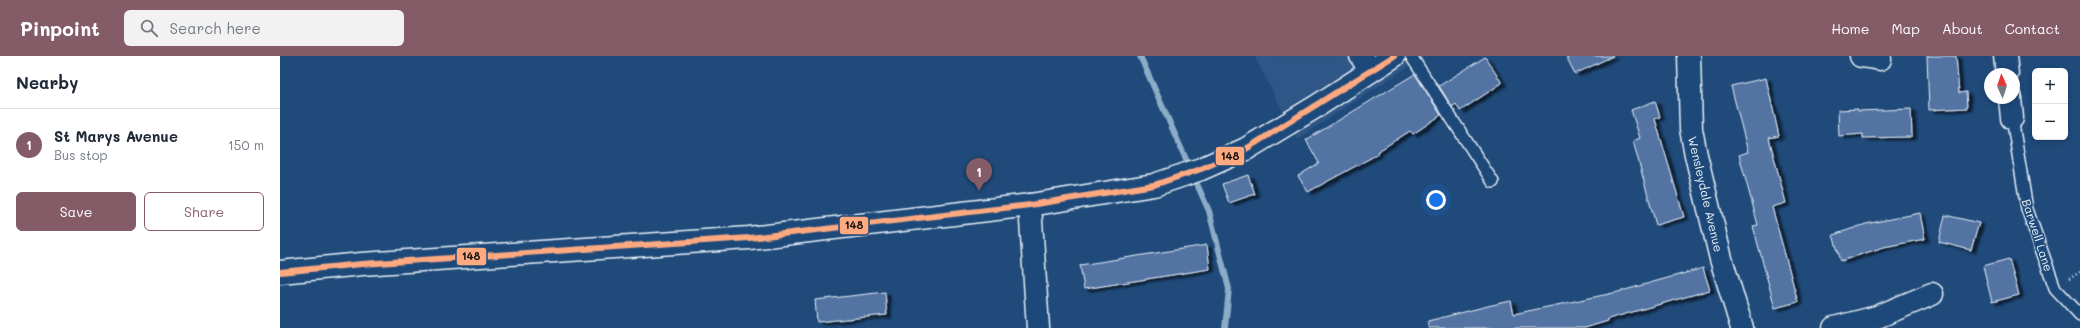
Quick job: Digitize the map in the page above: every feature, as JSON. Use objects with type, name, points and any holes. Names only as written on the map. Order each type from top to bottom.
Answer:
[{"type":"street","points":[[280,272],[370,264],[749,238],[1030,205],[1154,185],[1202,169],[1246,149],[1317,106],[1366,63],[1394,56]]},
{"type":"street","name":"Wensleydale Avenue","points":[[1689,56],[1691,129],[1696,155],[1721,259],[1742,328]]},
{"type":"street","points":[[2005,56],[2006,68]]},
{"type":"street","points":[[1030,205],[1038,328]]},
{"type":"street","points":[[1834,328],[1879,322],[1932,294]]},
{"type":"lane","points":[[1411,56],[1493,182]]},
{"type":"lane","name":"Barwell Lane","points":[[2011,108],[2027,209],[2055,288],[2080,316]]},
{"type":"shaded area","points":[[1254,56],[1425,56],[1297,139]]},
{"type":"building","points":[[1566,56],[1613,56],[1575,74]]},
{"type":"building","points":[[1927,56],[1956,56],[1959,93],[1966,92],[1967,108],[1929,110]]},
{"type":"building","points":[[1485,57],[1502,83],[1460,111],[1456,104],[1452,107],[1439,86]]},
{"type":"building","points":[[1415,74],[1441,115],[1413,134],[1410,131],[1377,152],[1378,154],[1308,192],[1298,176],[1319,163],[1306,140]]},
{"type":"building","points":[[1766,78],[1779,136],[1769,138],[1786,203],[1772,207],[1798,302],[1775,308],[1753,226],[1758,225],[1739,155],[1748,152],[1731,86]]},
{"type":"building","points":[[1655,101],[1660,117],[1655,119],[1684,217],[1656,225],[1633,141],[1640,138],[1631,110]]},
{"type":"building","points":[[1858,109],[1858,111],[1911,109],[1912,137],[1863,138],[1863,134],[1839,136],[1838,110]]},
{"type":"building","points":[[1248,175],[1255,194],[1229,203],[1222,184]]},
{"type":"building","points":[[1920,213],[1925,239],[1884,247],[1841,261],[1833,235],[1866,224]]},
{"type":"building","points":[[1945,215],[1979,223],[1971,250],[1939,242]]},
{"type":"building","points":[[1207,245],[1210,269],[1084,289],[1080,265]]},
{"type":"building","points":[[2009,259],[2019,295],[1992,302],[1983,266]]},
{"type":"building","points":[[1703,268],[1710,290],[1608,319],[1608,321],[1585,328],[1429,328],[1428,321],[1492,305],[1511,301],[1514,314],[1618,292]]},
{"type":"building","points":[[885,292],[887,315],[817,322],[815,300]]},
{"type":"waterway","points":[[1140,56],[1209,211],[1229,289],[1225,328]]},
{"type":"transit line","name":"148","points":[[280,272],[362,264],[749,238],[1030,205],[1154,185],[1201,169],[1246,149],[1394,56]]},
{"type":"place","name":"St Marys Avenue","points":[[979,191]]}]
